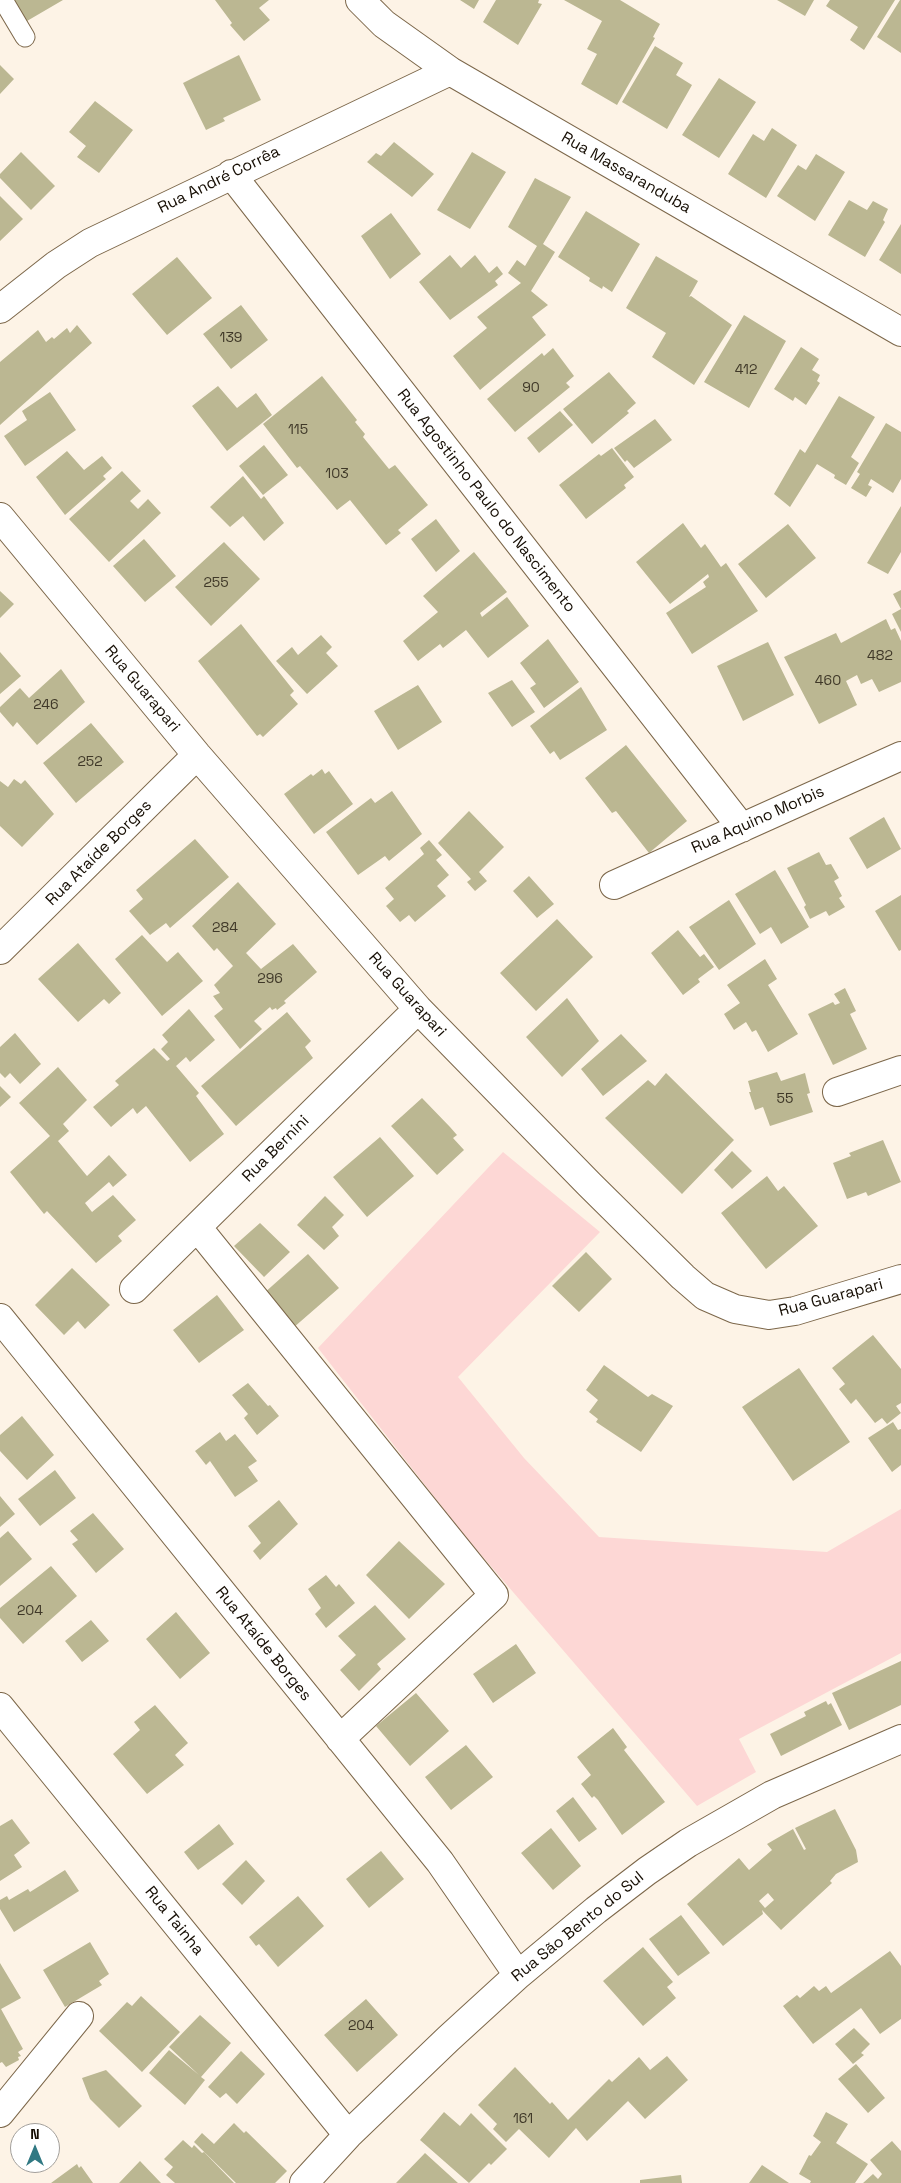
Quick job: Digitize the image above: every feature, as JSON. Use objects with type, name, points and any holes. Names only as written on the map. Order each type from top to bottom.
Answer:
[{"type":"street","name":"Rua Massaranduba","points":[[360,0],[384,24],[450,71],[901,332]]},
{"type":"street","name":"Rua André Corrêa","points":[[0,309],[56,265],[90,243],[230,174],[450,71]]},
{"type":"street","name":"Rua Agostinho Paulo do Nascimento","points":[[230,174],[742,828]]},
{"type":"street","name":"Rua Guarapari","points":[[0,517],[197,756],[418,1009],[588,1184],[683,1277],[706,1296],[735,1309],[769,1314],[795,1311],[901,1279]]},
{"type":"street","name":"Rua Ataíde Borges","points":[[0,950],[197,756]]},
{"type":"street","name":"Rua Aquino Morbis","points":[[614,885],[901,756]]},
{"type":"street","name":"Rua Bernini","points":[[134,1290],[418,1009]]},
{"type":"street","points":[[837,1092],[901,1070]]},
{"type":"street","points":[[197,1228],[494,1595],[340,1739]]},
{"type":"street","name":"Rua Ataíde Borges","points":[[0,1318],[440,1862],[518,1975]]},
{"type":"street","name":"Rua Tainha","points":[[0,1707],[348,2135]]},
{"type":"street","name":"Rua São Bento do Sul","points":[[304,2183],[348,2135],[448,2039],[518,1975],[596,1910],[688,1843],[772,1795],[901,1739]]},
{"type":"street","points":[[0,2113],[80,2016]]},
{"type":"lane","points":[[3,0],[25,37]]},
{"type":"shaded area","points":[[503,1152],[600,1232],[458,1377],[524,1458],[599,1537],[827,1552],[901,1509],[901,1653],[739,1739],[756,1772],[697,1806],[464,1535],[318,1348]]},
{"type":"building","points":[[14,0],[63,0],[27,21]]},
{"type":"building","points":[[215,0],[269,0],[259,8],[270,20],[244,41],[230,25],[232,23]]},
{"type":"building","points":[[460,0],[479,0],[474,9]]},
{"type":"building","points":[[496,0],[539,0],[538,3],[542,4],[518,45],[483,22]]},
{"type":"building","points":[[564,0],[620,0],[660,24],[653,37],[655,38],[617,105],[581,84],[597,54],[587,49],[602,21]]},
{"type":"building","points":[[777,0],[814,0],[805,16]]},
{"type":"building","points":[[830,0],[895,0],[864,50],[850,40],[858,27],[826,6]]},
{"type":"building","points":[[901,0],[901,53],[877,37]]},
{"type":"building","points":[[655,46],[683,63],[676,75],[692,85],[667,129],[622,102]]},
{"type":"building","points":[[239,55],[261,100],[223,118],[225,121],[206,130],[183,83]]},
{"type":"building","points":[[0,65],[14,79],[0,94]]},
{"type":"building","points":[[719,78],[756,102],[719,158],[682,135]]},
{"type":"building","points":[[95,101],[133,130],[99,173],[77,157],[86,146],[69,132]]},
{"type":"building","points":[[772,128],[797,145],[766,198],[728,174],[753,134],[764,141]]},
{"type":"building","points":[[394,142],[434,174],[412,197],[367,162],[376,153],[381,156]]},
{"type":"building","points":[[21,152],[55,186],[31,210],[0,178],[0,174]]},
{"type":"building","points":[[472,152],[506,172],[470,229],[437,210]]},
{"type":"building","points":[[816,154],[845,172],[815,221],[777,196],[798,165],[806,170]]},
{"type":"building","points":[[535,178],[571,197],[543,244],[555,252],[531,291],[548,305],[532,317],[546,335],[480,390],[453,356],[487,328],[477,317],[521,283],[508,273],[517,260],[525,266],[537,246],[508,227]]},
{"type":"building","points":[[0,196],[23,219],[0,241]]},
{"type":"building","points":[[849,200],[867,210],[873,201],[888,209],[883,220],[885,222],[865,257],[828,235]]},
{"type":"building","points":[[586,211],[640,244],[612,292],[603,286],[602,289],[589,281],[590,278],[558,257]]},
{"type":"building","points":[[391,213],[421,254],[390,279],[361,236]]},
{"type":"building","points":[[901,224],[901,274],[879,260]]},
{"type":"building","points":[[450,255],[461,268],[475,255],[489,273],[497,266],[503,274],[495,281],[498,285],[450,320],[419,282]]},
{"type":"building","points":[[656,256],[698,281],[689,297],[691,296],[732,325],[694,385],[652,357],[666,333],[626,308]]},
{"type":"building","points":[[177,257],[212,298],[167,335],[132,294]]},
{"type":"building","points":[[241,305],[268,340],[231,369],[203,334]]},
{"type":"building","points":[[744,315],[786,341],[749,408],[704,382]]},
{"type":"building","points":[[77,325],[92,343],[0,425],[0,362],[38,330],[46,342],[52,337],[54,339],[67,328],[70,333]]},
{"type":"building","points":[[801,347],[819,359],[812,370],[820,375],[817,381],[820,383],[806,405],[795,397],[793,401],[774,389]]},
{"type":"building","points":[[553,348],[574,376],[566,383],[570,387],[515,432],[487,399],[542,353],[544,356]]},
{"type":"building","points":[[609,372],[636,403],[627,411],[629,413],[592,444],[563,409]]},
{"type":"building","points":[[322,376],[357,420],[355,422],[365,434],[363,437],[389,469],[395,465],[428,505],[398,530],[401,533],[386,545],[350,500],[337,510],[300,466],[297,468],[263,424]]},
{"type":"building","points":[[218,386],[237,408],[256,393],[272,415],[227,451],[192,406]]},
{"type":"building","points":[[50,392],[76,430],[25,466],[4,436],[27,420],[22,411]]},
{"type":"building","points":[[839,396],[875,417],[851,457],[859,463],[846,485],[834,478],[835,475],[817,464],[790,507],[774,494],[800,449],[805,453]]},
{"type":"building","points":[[560,411],[573,425],[539,453],[527,438]]},
{"type":"building","points":[[655,419],[672,440],[634,468],[627,460],[625,462],[614,448]]},
{"type":"building","points":[[886,423],[901,432],[901,479],[893,493],[871,479],[868,485],[872,487],[866,497],[851,488],[860,474],[857,472]]},
{"type":"building","points":[[264,445],[288,475],[263,495],[239,466]]},
{"type":"building","points":[[612,448],[634,477],[624,485],[626,488],[586,519],[559,485],[599,454],[601,456]]},
{"type":"building","points":[[67,451],[84,470],[102,456],[112,468],[103,476],[106,479],[65,515],[36,477]]},
{"type":"building","points":[[122,471],[141,491],[130,501],[138,509],[148,499],[161,513],[109,562],[69,519]]},
{"type":"building","points":[[243,476],[261,499],[264,496],[284,523],[264,541],[243,516],[230,527],[210,507]]},
{"type":"building","points":[[901,506],[901,552],[888,574],[867,563]]},
{"type":"building","points":[[436,519],[460,551],[436,572],[411,539]]},
{"type":"building","points":[[683,523],[701,548],[705,544],[721,567],[726,563],[758,611],[692,654],[666,613],[706,587],[703,582],[709,577],[708,574],[670,604],[636,562]]},
{"type":"building","points":[[788,524],[816,558],[766,598],[738,564]]},
{"type":"building","points":[[144,539],[176,576],[145,602],[113,566]]},
{"type":"building","points":[[224,542],[260,579],[211,626],[175,587]]},
{"type":"building","points":[[474,552],[507,592],[480,613],[482,617],[507,597],[529,626],[488,658],[466,630],[443,648],[440,644],[418,661],[403,641],[438,612],[423,596]]},
{"type":"building","points":[[901,590],[901,609],[893,594]]},
{"type":"building","points":[[0,591],[14,604],[0,618]]},
{"type":"building","points":[[901,609],[901,632],[892,614]]},
{"type":"building","points":[[886,619],[891,630],[895,628],[901,641],[901,682],[879,692],[872,679],[861,684],[857,675],[846,681],[857,705],[819,724],[784,657],[836,633],[841,643]]},
{"type":"building","points":[[241,624],[294,691],[290,695],[298,704],[263,737],[260,734],[257,736],[198,661]]},
{"type":"building","points":[[321,635],[332,647],[326,653],[338,666],[307,694],[276,661],[292,647],[298,655]]},
{"type":"building","points":[[548,639],[579,682],[544,708],[530,688],[536,684],[520,663]]},
{"type":"building","points":[[768,642],[794,695],[743,721],[717,666]]},
{"type":"building","points":[[0,652],[21,676],[0,694]]},
{"type":"building","points":[[61,669],[85,702],[37,745],[17,722],[13,727],[0,712],[0,707],[20,688],[29,698]]},
{"type":"building","points":[[512,680],[535,712],[512,727],[488,693]]},
{"type":"building","points":[[418,685],[442,722],[398,750],[374,711]]},
{"type":"building","points":[[581,687],[607,730],[560,760],[554,751],[550,754],[530,726]]},
{"type":"building","points":[[91,723],[124,762],[76,803],[43,763]]},
{"type":"building","points":[[626,745],[687,821],[649,853],[616,811],[612,813],[585,778]]},
{"type":"building","points":[[322,769],[325,774],[329,771],[353,804],[314,834],[284,794],[311,774],[313,776]]},
{"type":"building","points":[[14,779],[21,784],[25,780],[54,814],[22,847],[0,826],[0,781],[8,787]]},
{"type":"building","points":[[392,791],[422,834],[389,861],[385,856],[358,875],[326,832],[371,798],[375,803]]},
{"type":"building","points":[[469,811],[504,847],[479,872],[487,881],[475,891],[467,882],[471,879],[438,843]]},
{"type":"building","points":[[884,817],[901,849],[867,869],[849,838]]},
{"type":"building","points":[[195,839],[229,877],[170,928],[166,923],[150,935],[129,911],[143,899],[136,890]]},
{"type":"building","points":[[429,840],[442,855],[436,860],[449,875],[437,886],[446,896],[415,922],[409,915],[400,922],[386,906],[394,899],[385,888],[424,854],[420,848]]},
{"type":"building","points":[[819,852],[826,865],[831,864],[839,878],[834,881],[842,896],[839,898],[845,907],[829,916],[826,911],[810,919],[804,907],[806,905],[787,868]]},
{"type":"building","points":[[775,870],[809,927],[781,944],[771,927],[760,934],[735,894]]},
{"type":"building","points":[[529,876],[554,904],[537,918],[513,891]]},
{"type":"building","points":[[238,882],[276,924],[246,953],[261,969],[293,944],[317,972],[284,1001],[286,1003],[277,1010],[276,1008],[272,1010],[270,1007],[254,1021],[262,1029],[240,1049],[214,1016],[223,1009],[213,996],[220,993],[214,985],[233,966],[217,948],[214,951],[192,926]]},
{"type":"building","points":[[901,895],[901,950],[899,951],[875,911]]},
{"type":"building","points":[[729,900],[756,944],[719,970],[689,927]]},
{"type":"building","points":[[557,919],[593,957],[536,1011],[500,973]]},
{"type":"building","points":[[678,930],[700,957],[704,954],[714,967],[698,979],[700,982],[683,995],[651,953]]},
{"type":"building","points":[[142,935],[167,962],[178,952],[203,981],[162,1016],[115,959]]},
{"type":"building","points":[[78,943],[121,993],[109,1004],[104,999],[78,1022],[38,979]]},
{"type":"building","points":[[765,959],[777,979],[768,985],[798,1034],[768,1052],[756,1030],[752,1032],[746,1022],[734,1030],[724,1014],[740,1003],[727,985]]},
{"type":"building","points":[[845,988],[856,1011],[850,1014],[867,1049],[833,1065],[808,1014],[833,1002],[835,1005],[840,1003],[834,994]]},
{"type":"building","points":[[567,998],[599,1041],[562,1077],[526,1037]]},
{"type":"building","points":[[189,1009],[215,1040],[190,1062],[186,1057],[176,1066],[199,1093],[196,1096],[224,1134],[190,1162],[146,1106],[137,1114],[133,1108],[111,1127],[93,1107],[119,1085],[115,1081],[154,1048],[167,1061],[170,1059],[161,1049],[168,1042],[162,1035]]},
{"type":"building","points":[[287,1012],[311,1041],[305,1047],[313,1058],[236,1126],[201,1086]]},
{"type":"building","points":[[15,1033],[41,1064],[20,1084],[10,1073],[5,1078],[0,1073],[0,1047]]},
{"type":"building","points":[[621,1034],[647,1061],[603,1096],[581,1069]]},
{"type":"building","points":[[58,1067],[87,1100],[63,1124],[69,1131],[58,1141],[87,1176],[109,1155],[127,1175],[113,1187],[109,1182],[85,1203],[92,1212],[113,1195],[136,1220],[118,1236],[122,1241],[96,1263],[47,1211],[44,1214],[10,1172],[50,1136],[19,1103]]},
{"type":"building","points":[[777,1072],[781,1081],[805,1073],[810,1093],[807,1094],[813,1112],[770,1126],[763,1107],[755,1110],[749,1092],[751,1092],[748,1081]]},
{"type":"building","points":[[666,1073],[734,1140],[682,1194],[605,1118],[648,1080],[655,1086]]},
{"type":"building","points":[[0,1086],[11,1097],[0,1107]]},
{"type":"building","points":[[422,1098],[457,1135],[453,1138],[464,1150],[437,1175],[391,1126]]},
{"type":"building","points":[[380,1137],[414,1176],[367,1217],[333,1177]]},
{"type":"building","points":[[883,1140],[901,1182],[868,1196],[866,1192],[847,1199],[833,1163],[851,1156],[849,1153]]},
{"type":"building","points":[[732,1151],[752,1171],[732,1189],[714,1170]]},
{"type":"building","points":[[767,1176],[778,1191],[784,1186],[818,1226],[766,1269],[721,1213]]},
{"type":"building","points":[[325,1196],[344,1215],[332,1227],[339,1236],[324,1250],[297,1225]]},
{"type":"building","points":[[260,1223],[290,1252],[264,1277],[234,1246]]},
{"type":"building","points":[[586,1252],[612,1279],[579,1312],[552,1286]]},
{"type":"building","points":[[308,1254],[339,1288],[293,1328],[263,1294]]},
{"type":"building","points":[[72,1268],[110,1305],[85,1329],[78,1321],[64,1335],[35,1305]]},
{"type":"building","points":[[217,1295],[244,1330],[199,1363],[173,1330]]},
{"type":"building","points":[[873,1335],[901,1369],[901,1403],[896,1406],[901,1413],[887,1424],[882,1418],[875,1423],[856,1399],[851,1404],[839,1389],[845,1384],[832,1368]]},
{"type":"building","points":[[604,1365],[648,1397],[652,1394],[673,1406],[641,1452],[596,1422],[598,1419],[589,1412],[598,1400],[586,1390]]},
{"type":"building","points":[[799,1368],[850,1442],[793,1481],[742,1407]]},
{"type":"building","points":[[248,1383],[279,1416],[257,1435],[244,1418],[248,1414],[232,1395]]},
{"type":"building","points":[[22,1416],[54,1455],[27,1480],[0,1451],[0,1435]]},
{"type":"building","points":[[893,1422],[898,1430],[901,1429],[901,1465],[892,1472],[868,1438]]},
{"type":"building","points":[[220,1432],[226,1441],[235,1434],[257,1461],[248,1467],[258,1481],[235,1497],[210,1461],[206,1465],[195,1451]]},
{"type":"building","points":[[55,1470],[76,1498],[40,1526],[18,1499]]},
{"type":"building","points":[[0,1496],[15,1514],[0,1527]]},
{"type":"building","points":[[279,1500],[298,1524],[260,1560],[253,1551],[261,1543],[248,1526]]},
{"type":"building","points":[[93,1513],[124,1549],[96,1573],[72,1544],[78,1540],[70,1531]]},
{"type":"building","points":[[8,1531],[32,1559],[0,1586],[0,1538]]},
{"type":"building","points":[[399,1541],[445,1584],[409,1619],[366,1575]]},
{"type":"building","points":[[51,1566],[77,1596],[23,1644],[0,1618],[0,1608]]},
{"type":"building","points":[[326,1575],[336,1587],[339,1584],[355,1603],[326,1628],[315,1614],[321,1608],[308,1589]]},
{"type":"building","points":[[375,1605],[406,1639],[377,1664],[381,1669],[359,1691],[340,1670],[356,1655],[338,1636]]},
{"type":"building","points":[[176,1612],[210,1653],[180,1679],[146,1639]]},
{"type":"building","points":[[91,1620],[109,1641],[82,1662],[65,1641]]},
{"type":"building","points":[[516,1644],[536,1673],[493,1703],[473,1674]]},
{"type":"building","points":[[901,1661],[901,1705],[849,1730],[832,1693]]},
{"type":"building","points":[[416,1693],[449,1731],[410,1766],[376,1726]]},
{"type":"building","points":[[826,1701],[828,1705],[831,1703],[842,1725],[781,1756],[770,1734],[806,1716],[804,1712]]},
{"type":"building","points":[[155,1705],[188,1743],[175,1755],[184,1765],[147,1794],[113,1754],[140,1730],[134,1722]]},
{"type":"building","points":[[613,1728],[627,1747],[624,1750],[665,1802],[622,1835],[598,1800],[594,1796],[592,1798],[581,1784],[591,1775],[577,1757]]},
{"type":"building","points":[[466,1745],[493,1777],[451,1810],[425,1777]]},
{"type":"building","points":[[573,1797],[597,1829],[579,1842],[556,1811]]},
{"type":"building","points":[[835,1809],[856,1850],[858,1862],[836,1874],[830,1881],[832,1883],[781,1930],[762,1910],[763,1914],[723,1946],[687,1904],[739,1858],[749,1870],[772,1850],[767,1844],[793,1829],[804,1850],[806,1849],[795,1828]],"holes":[[[768,1893],[774,1900],[765,1908],[759,1901]]]},
{"type":"building","points":[[12,1819],[30,1843],[14,1855],[22,1867],[0,1881],[0,1826]]},
{"type":"building","points":[[219,1824],[234,1844],[198,1870],[184,1852]]},
{"type":"building","points":[[551,1828],[581,1866],[553,1890],[521,1853]]},
{"type":"building","points":[[381,1851],[404,1879],[369,1908],[346,1879]]},
{"type":"building","points":[[246,1860],[265,1881],[242,1905],[222,1884]]},
{"type":"building","points":[[65,1870],[79,1891],[14,1932],[0,1909],[0,1900],[7,1896],[9,1900],[28,1889],[30,1892]]},
{"type":"building","points":[[298,1896],[324,1926],[278,1967],[259,1944],[256,1946],[249,1937]]},
{"type":"building","points":[[681,1915],[710,1953],[678,1976],[649,1939]]},
{"type":"building","points":[[90,1942],[109,1974],[99,1981],[102,1985],[65,2007],[43,1970]]},
{"type":"building","points":[[643,1947],[673,1982],[667,1987],[676,1998],[643,2026],[603,1981]]},
{"type":"building","points":[[890,1951],[901,1966],[901,2019],[880,2034],[861,2008],[813,2044],[783,2006],[797,1995],[800,1998],[814,1986],[819,1991],[826,1986],[831,1993]]},
{"type":"building","points":[[0,1963],[21,1998],[1,2009],[23,2049],[18,2052],[21,2056],[18,2057],[19,2060],[6,2067],[2,2062],[0,2063]]},
{"type":"building","points":[[141,1996],[180,2032],[142,2072],[99,2031],[127,2002],[132,2006]]},
{"type":"building","points":[[366,1999],[398,2035],[357,2072],[324,2035]]},
{"type":"building","points":[[200,2015],[231,2043],[201,2077],[205,2080],[185,2105],[149,2073],[169,2050],[199,2075],[169,2047]]},
{"type":"building","points":[[854,2028],[870,2044],[861,2053],[864,2055],[853,2064],[835,2044]]},
{"type":"building","points":[[241,2051],[265,2074],[237,2104],[226,2093],[220,2098],[208,2087]]},
{"type":"building","points":[[667,2056],[688,2080],[645,2119],[628,2101],[587,2141],[576,2128],[549,2158],[519,2129],[506,2142],[493,2129],[497,2124],[478,2105],[515,2067],[568,2120],[609,2079],[612,2082],[639,2057],[650,2070]]},
{"type":"building","points":[[856,2064],[885,2098],[868,2113],[838,2079]]},
{"type":"building","points":[[106,2070],[142,2106],[119,2128],[90,2099],[82,2078]]},
{"type":"building","points":[[444,2112],[460,2126],[471,2113],[507,2149],[491,2165],[489,2163],[469,2183],[420,2140]]},
{"type":"building","points":[[826,2112],[848,2124],[836,2143],[868,2164],[855,2183],[810,2183],[811,2181],[799,2174],[809,2155],[811,2156],[821,2142],[813,2136]]},
{"type":"building","points":[[234,2123],[244,2133],[246,2131],[287,2171],[275,2183],[236,2183],[194,2142],[202,2133],[214,2144]]},
{"type":"building","points":[[183,2140],[192,2148],[194,2145],[202,2153],[204,2152],[234,2183],[175,2183],[166,2175],[173,2167],[164,2159]]},
{"type":"building","points":[[892,2141],[901,2151],[901,2183],[863,2183],[873,2174],[878,2179],[882,2174],[870,2160]]},
{"type":"building","points":[[425,2153],[458,2183],[396,2183]]},
{"type":"building","points":[[140,2161],[161,2183],[119,2183]]},
{"type":"building","points":[[77,2164],[79,2168],[81,2166],[93,2183],[51,2183]]},
{"type":"building","points":[[762,2165],[789,2183],[749,2183]]},
{"type":"building","points":[[681,2175],[682,2183],[640,2183],[640,2180]]}]
